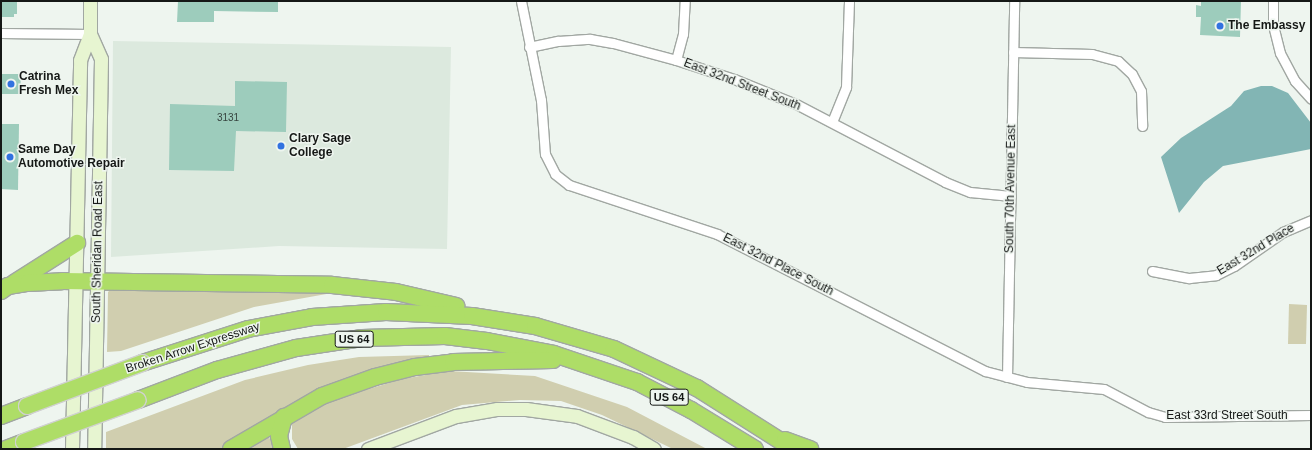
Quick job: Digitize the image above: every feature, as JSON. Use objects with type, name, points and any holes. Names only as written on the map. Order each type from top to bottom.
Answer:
[{"type":"highway","points":[[4,289],[77,243]]},
{"type":"highway","points":[[4,289],[44,281],[332,284],[396,292],[535,326]]},
{"type":"highway","name":"Broken Arrow Expressway","points":[[1,416],[142,363],[248,328],[326,316],[433,312],[535,326],[614,349],[658,368],[697,388],[793,449]]},
{"type":"highway","name":"US 64","points":[[6,449],[260,356],[328,342],[402,335],[459,338],[521,347],[576,360],[660,392],[755,449]]},
{"type":"highway","points":[[231,449],[322,396],[375,377],[415,367],[453,362],[576,360]]},
{"type":"highway","points":[[282,449],[279,436],[284,417]]},
{"type":"highway","points":[[772,435],[810,449]]},
{"type":"main road","name":"South Sheridan Road East","points":[[72,449],[80,60],[90,34],[90,1]]},
{"type":"main road","name":"South Sheridan Road East","points":[[90,34],[101,59],[94,449]]},
{"type":"main road","points":[[368,449],[456,416],[497,409],[526,409],[578,416],[633,437],[654,449]]},
{"type":"street","points":[[521,1],[529,47]]},
{"type":"street","points":[[676,60],[683,34],[685,1]]},
{"type":"street","points":[[832,122],[846,88],[849,1]]},
{"type":"street","name":"South 70th Avenue East","points":[[1007,377],[1014,1]]},
{"type":"street","points":[[1273,1],[1273,25],[1282,57],[1295,81],[1311,99]]},
{"type":"street","points":[[1,32],[90,34]]},
{"type":"street","name":"East 32nd Street South","points":[[529,47],[558,41],[590,39],[613,43],[676,60],[767,92],[832,122],[945,182],[970,192],[1011,196]]},
{"type":"street","name":"East 32nd Place South","points":[[529,47],[537,76],[542,113],[543,144],[548,164],[555,174],[569,185],[717,234],[960,360],[1007,377]]},
{"type":"street","points":[[1013,52],[1092,54],[1118,61],[1132,74],[1140,91],[1142,126]]},
{"type":"street","name":"East 32nd Place","points":[[1152,271],[1190,278],[1216,275],[1234,266],[1277,235],[1311,220]]},
{"type":"street","name":"East 33rd Street South","points":[[1007,377],[1055,386],[1104,389],[1148,412],[1165,418],[1311,415]]},
{"type":"shaded area","name":"Clary Sage College","points":[[113,41],[451,47],[447,249],[279,246],[111,257]]},
{"type":"shaded area","points":[[113,287],[332,293],[254,307],[121,351],[107,352],[108,292]]},
{"type":"shaded area","points":[[1289,304],[1307,305],[1306,344],[1288,344]]},
{"type":"shaded area","points":[[429,355],[429,360],[264,424],[221,449],[106,449],[106,432],[245,380],[308,365],[359,357]]},
{"type":"shaded area","points":[[449,371],[535,376],[627,407],[707,449],[673,449],[602,415],[561,401],[520,400],[462,405],[343,449],[298,449],[292,439],[292,424],[332,400],[402,379]]},
{"type":"shaded area","points":[[269,437],[275,449],[248,449]]},
{"type":"water","points":[[1261,86],[1272,86],[1288,93],[1311,123],[1311,149],[1223,166],[1204,182],[1179,213],[1161,157],[1181,138],[1231,106],[1244,91]]},
{"type":"building","points":[[1,1],[17,1],[17,14],[14,14],[14,17],[1,17]]},
{"type":"building","points":[[178,1],[278,1],[278,12],[214,11],[214,22],[177,22]]},
{"type":"building","name":"The Embassy","points":[[1201,1],[1241,1],[1240,37],[1200,35],[1201,17],[1196,17],[1196,5],[1201,6]]},
{"type":"building","name":"Catrina Fresh Mex","points":[[1,74],[21,74],[20,94],[1,94]]},
{"type":"building","points":[[235,81],[287,82],[286,132],[236,131],[234,171],[169,170],[170,104],[235,106]]},
{"type":"building","name":"Same Day Automotive Repair","points":[[1,124],[19,124],[18,190],[1,189]]},
{"type":"place","name":"The Embassy","points":[[1220,26]]},
{"type":"place","name":"Catrina Fresh Mex","points":[[11,84]]},
{"type":"place","name":"Clary Sage College","points":[[281,146]]},
{"type":"place","name":"Same Day Automotive Repair","points":[[10,157]]}]
